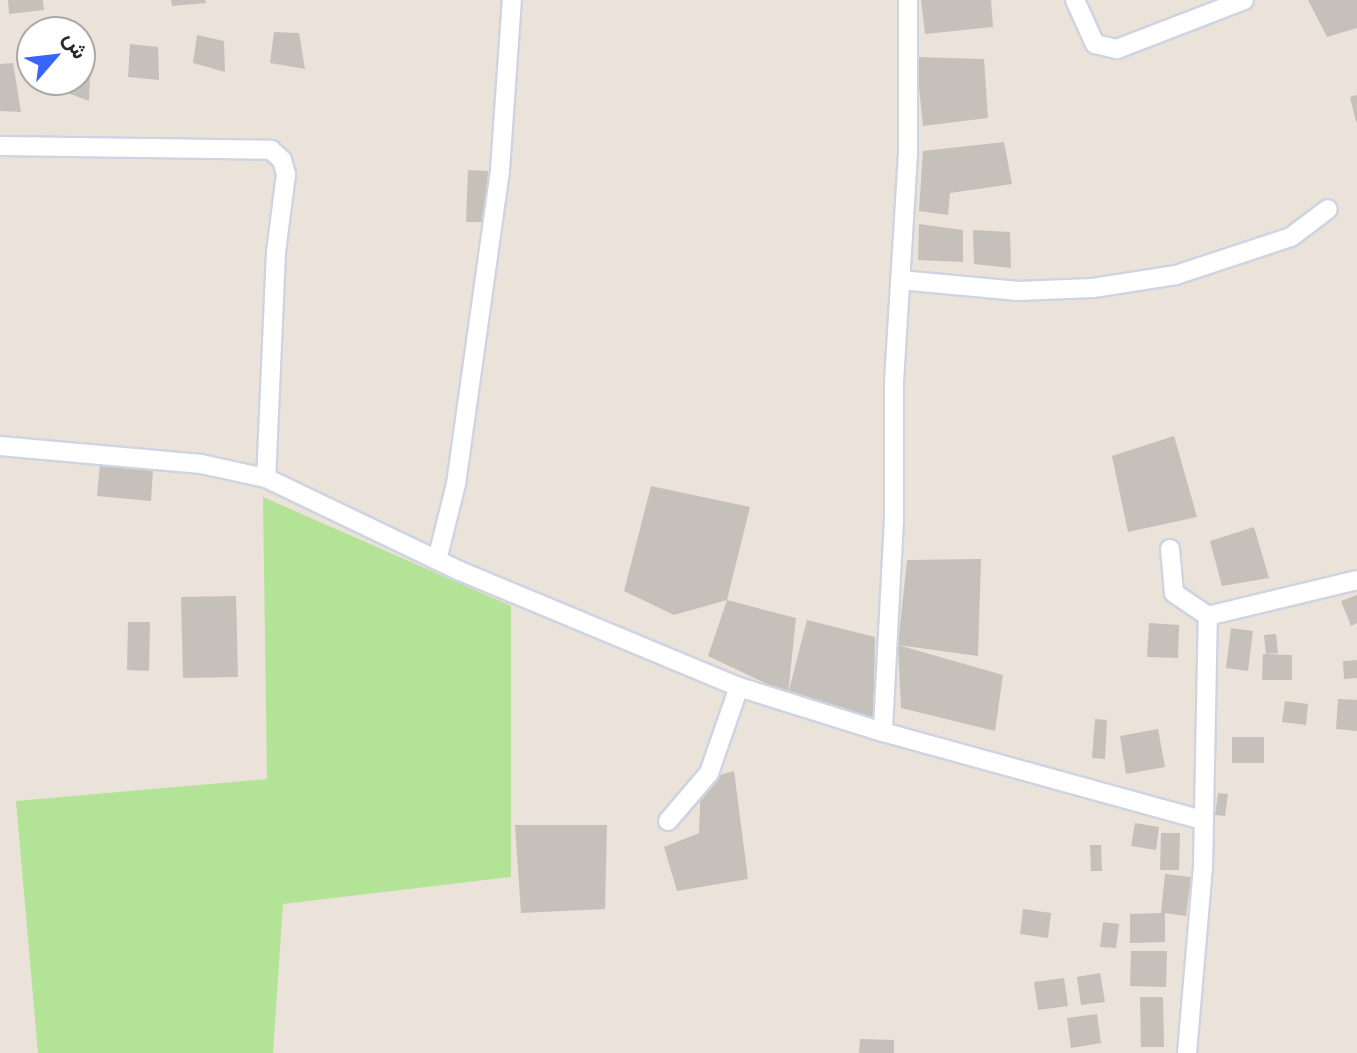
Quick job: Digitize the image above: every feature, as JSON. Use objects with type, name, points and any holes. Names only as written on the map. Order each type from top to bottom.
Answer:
[{"type":"street","points":[[437,560],[456,484],[500,170],[512,0]]},
{"type":"street","points":[[883,732],[900,280],[908,153],[908,0]]},
{"type":"street","points":[[1075,0],[1095,44],[1117,49],[1244,0]]},
{"type":"street","points":[[1,146],[271,150],[282,160],[286,174],[276,252],[266,478]]},
{"type":"street","points":[[900,280],[1018,291],[1093,288],[1176,275],[1291,237],[1328,209]]},
{"type":"street","points":[[0,446],[201,464],[266,478],[437,560],[739,687],[883,732],[1203,820]]},
{"type":"street","points":[[1170,549],[1174,593],[1208,616],[1357,580]]},
{"type":"street","points":[[1187,1053],[1203,820],[1208,616]]},
{"type":"street","points":[[668,821],[709,773],[739,687]]},
{"type":"green space","points":[[263,497],[511,606],[511,877],[283,904],[273,1053],[38,1053],[16,801],[267,779]]},
{"type":"building","points":[[8,0],[43,0],[44,10],[9,14]]},
{"type":"building","points":[[171,0],[205,0],[206,3],[172,6]]},
{"type":"building","points":[[921,0],[991,0],[993,27],[925,34]]},
{"type":"building","points":[[1308,0],[1357,0],[1357,28],[1327,37]]},
{"type":"building","points":[[274,32],[299,33],[305,69],[270,63]]},
{"type":"building","points":[[197,35],[224,41],[225,72],[193,63]]},
{"type":"building","points":[[130,44],[158,47],[159,80],[128,77]]},
{"type":"building","points":[[916,57],[984,59],[988,118],[923,126]]},
{"type":"building","points":[[13,63],[21,112],[0,111],[0,64]]},
{"type":"building","points":[[1357,95],[1357,122],[1356,122],[1350,97]]},
{"type":"building","points":[[1004,142],[1012,184],[950,193],[948,215],[919,211],[923,151]]},
{"type":"building","points":[[468,170],[488,171],[486,222],[466,222]]},
{"type":"building","points":[[919,224],[963,230],[963,262],[918,260]]},
{"type":"building","points":[[973,230],[1010,232],[1011,268],[974,264]]},
{"type":"building","points":[[1174,436],[1197,517],[1128,532],[1112,456]]},
{"type":"building","points":[[100,464],[153,469],[151,501],[97,496]]},
{"type":"building","points":[[651,486],[750,507],[727,600],[674,615],[624,591]]},
{"type":"building","points":[[1254,527],[1269,578],[1222,586],[1210,541]]},
{"type":"building","points":[[981,559],[978,656],[898,645],[907,560]]},
{"type":"building","points":[[1357,595],[1357,623],[1351,626],[1341,601]]},
{"type":"building","points":[[236,596],[238,677],[183,678],[181,597]]},
{"type":"building","points":[[727,600],[796,618],[788,694],[708,656]]},
{"type":"building","points":[[807,620],[875,637],[873,730],[788,694]]},
{"type":"building","points":[[128,622],[150,622],[149,671],[127,670]]},
{"type":"building","points":[[1149,623],[1179,625],[1178,658],[1147,657]]},
{"type":"building","points":[[1231,628],[1253,631],[1248,671],[1226,668]]},
{"type":"building","points":[[1276,634],[1278,653],[1266,654],[1264,635]]},
{"type":"building","points":[[898,645],[1003,675],[995,731],[901,708]]},
{"type":"building","points":[[1263,654],[1292,655],[1292,680],[1262,680]]},
{"type":"building","points":[[1357,660],[1357,678],[1344,679],[1343,661]]},
{"type":"building","points":[[1338,699],[1357,700],[1357,731],[1336,729]]},
{"type":"building","points":[[1285,701],[1308,704],[1306,725],[1282,722]]},
{"type":"building","points":[[1095,719],[1107,720],[1105,759],[1092,758]]},
{"type":"building","points":[[1158,729],[1165,767],[1126,774],[1120,736]]},
{"type":"building","points":[[1232,737],[1264,737],[1264,763],[1232,763]]},
{"type":"building","points":[[734,771],[748,879],[677,891],[664,847],[699,833],[701,780]]},
{"type":"building","points":[[1218,793],[1228,794],[1225,816],[1215,815]]},
{"type":"building","points":[[1135,823],[1159,827],[1156,850],[1131,846]]},
{"type":"building","points":[[515,825],[607,825],[605,909],[521,913]]},
{"type":"building","points":[[1161,833],[1180,833],[1179,870],[1160,870]]},
{"type":"building","points":[[1090,845],[1101,845],[1102,871],[1091,871]]},
{"type":"building","points":[[1165,874],[1191,877],[1186,916],[1165,913],[1165,942],[1130,943],[1130,914],[1161,913]]},
{"type":"building","points":[[1023,909],[1051,913],[1048,938],[1020,934]]},
{"type":"building","points":[[1103,922],[1119,924],[1116,948],[1100,947]]},
{"type":"building","points":[[1131,951],[1167,951],[1166,987],[1130,986]]},
{"type":"building","points":[[1100,973],[1105,1002],[1081,1005],[1077,977]]},
{"type":"building","points":[[1064,978],[1068,1006],[1038,1010],[1034,982]]},
{"type":"building","points":[[1140,997],[1163,997],[1164,1047],[1141,1047]]},
{"type":"building","points":[[1097,1014],[1101,1043],[1071,1048],[1067,1018]]},
{"type":"building","points":[[860,1039],[894,1040],[894,1053],[859,1053]]}]
